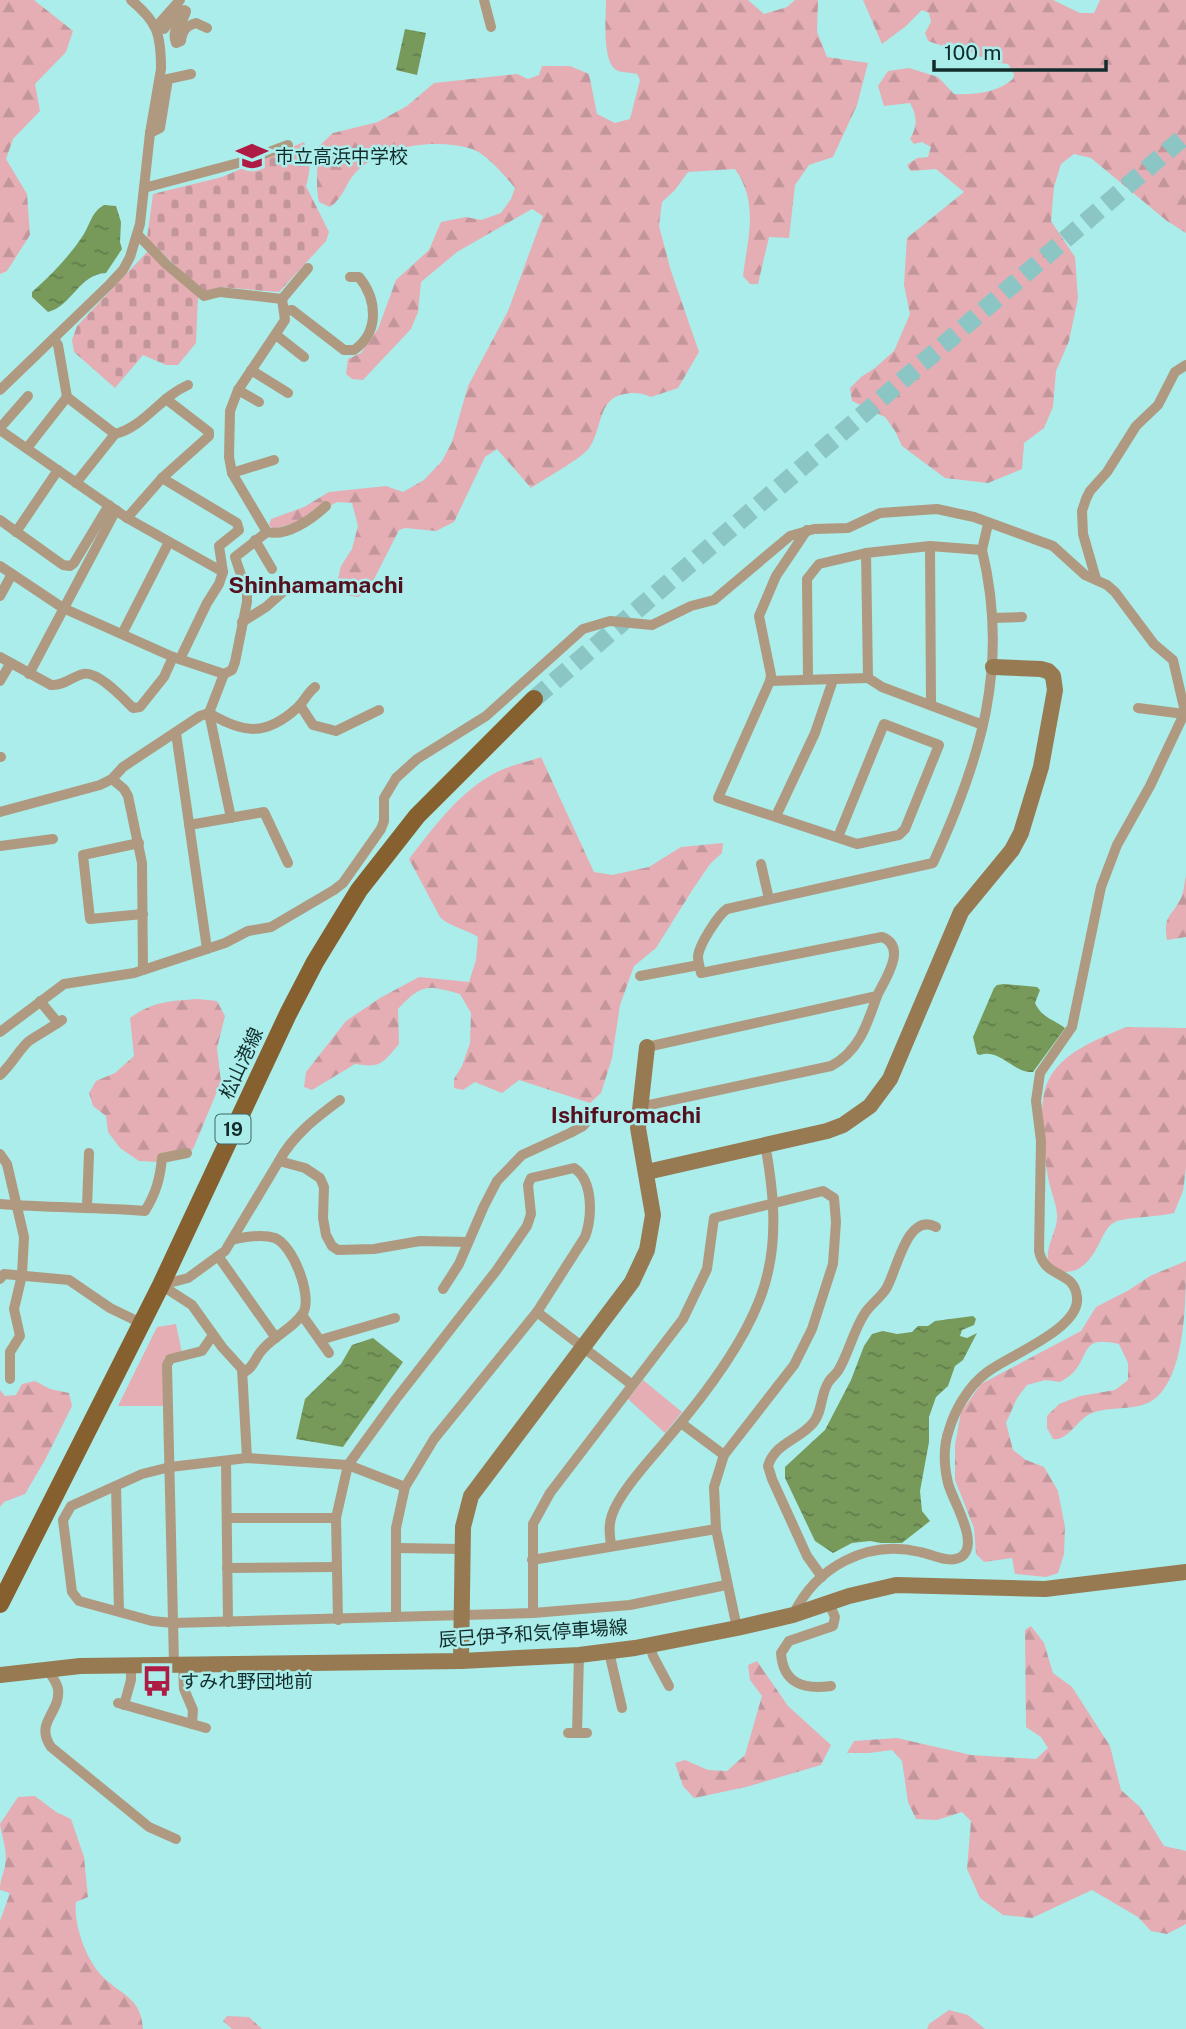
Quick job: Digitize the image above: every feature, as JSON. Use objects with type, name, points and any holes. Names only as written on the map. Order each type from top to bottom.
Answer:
[{"type":"main road","name":"松山港線","points":[[0,1604],[161,1285],[288,1014],[337,924],[417,816],[534,699]]},
{"type":"street","points":[[0,390],[123,270],[138,235],[150,133],[161,69],[161,48],[156,27],[131,0]]},
{"type":"street","points":[[156,27],[180,0]]},
{"type":"street","points":[[484,0],[491,27]]},
{"type":"street","points":[[156,27],[164,29],[176,14],[184,10],[185,17],[176,26],[174,34],[176,43],[181,41],[182,32],[190,25],[196,23],[207,29]]},
{"type":"street","points":[[150,133],[160,128],[168,79],[191,74]]},
{"type":"street","points":[[144,188],[242,162],[288,145]]},
{"type":"street","points":[[138,235],[166,264],[204,296],[220,292],[282,299]]},
{"type":"street","points":[[282,299],[308,268]]},
{"type":"street","points":[[286,311],[292,310],[344,350],[354,349],[366,337],[374,316],[364,284],[359,277],[350,277]]},
{"type":"street","points":[[267,532],[232,472],[229,457],[230,411],[238,390],[285,320],[286,311],[282,299]]},
{"type":"street","points":[[276,335],[304,357]]},
{"type":"street","points":[[54,339],[58,345],[67,397],[115,434]]},
{"type":"street","points":[[1096,579],[1083,534],[1082,511],[1086,499],[1136,426],[1158,405],[1175,372],[1186,365]]},
{"type":"street","points":[[251,370],[288,393]]},
{"type":"street","points":[[76,483],[115,434],[129,431],[166,399],[188,385]]},
{"type":"street","points":[[238,390],[259,402]]},
{"type":"street","points":[[28,396],[2,434],[127,518],[223,572]]},
{"type":"street","points":[[27,449],[67,397]]},
{"type":"street","points":[[127,518],[162,478],[208,436],[209,432],[166,399]]},
{"type":"street","points":[[232,472],[274,460]]},
{"type":"street","points":[[16,532],[58,470]]},
{"type":"street","points":[[0,657],[51,685],[59,685],[82,674],[95,675],[133,708],[140,707],[176,658],[223,572],[219,547],[239,530],[237,523],[162,478]]},
{"type":"street","points":[[231,818],[209,713],[224,674],[232,670],[235,662],[248,598],[234,557],[267,532],[273,533],[303,523],[326,506]]},
{"type":"street","points":[[0,520],[63,565],[70,566],[113,508]]},
{"type":"street","points":[[29,674],[113,508]]},
{"type":"street","points":[[0,1032],[69,982],[143,970],[233,940],[248,931],[271,927],[339,887],[381,828],[384,821],[384,798],[397,778],[417,759],[486,716],[583,629],[610,621],[652,625],[691,606],[714,600],[782,541],[807,530],[836,530],[858,525],[880,513],[909,513],[930,509],[974,517],[1053,546],[1078,570],[1115,592],[1154,643],[1173,660],[1184,714],[1150,786],[1117,845],[1101,887],[1072,1027],[1046,1062],[1037,1087],[1041,1141],[1039,1251],[1049,1270],[1072,1283],[1077,1297],[1076,1305],[1060,1326],[1048,1336],[987,1372],[972,1386],[949,1429],[945,1464],[951,1493],[968,1537],[965,1553],[950,1560],[899,1549],[867,1551],[852,1556],[822,1577],[801,1598],[793,1615]]},
{"type":"street","points":[[640,1107],[831,1066],[850,1052],[858,1042],[895,956],[893,944],[883,937],[701,973],[698,956],[721,913],[727,909],[933,863],[968,783],[983,725],[993,667],[992,618],[982,550],[988,524]]},
{"type":"street","points":[[807,530],[776,576],[760,616],[770,681],[718,797],[857,844],[899,835],[905,830],[939,746],[884,724],[838,836]]},
{"type":"street","points":[[255,540],[272,569]]},
{"type":"street","points":[[122,634],[169,542]]},
{"type":"street","points":[[808,679],[807,579],[819,564],[866,553],[930,546],[982,550]]},
{"type":"street","points":[[930,546],[931,704]]},
{"type":"street","points":[[866,553],[867,678]]},
{"type":"street","points":[[0,566],[63,608],[176,658],[224,674]]},
{"type":"street","points":[[0,596],[12,574]]},
{"type":"street","points":[[242,622],[266,607],[285,590]]},
{"type":"street","points":[[992,618],[1022,617]]},
{"type":"street","points":[[0,681],[10,664]]},
{"type":"street","points":[[647,1172],[827,1131],[864,1112],[881,1094],[890,1079],[961,912],[1002,865],[1021,833],[1041,767],[1055,686],[1051,673],[1045,670],[993,667]]},
{"type":"street","points":[[770,681],[867,678],[882,687],[983,725]]},
{"type":"street","points":[[776,816],[814,733],[833,680]]},
{"type":"street","points":[[0,812],[100,785],[200,716],[209,713],[236,726],[257,731],[278,723],[300,705],[315,687]]},
{"type":"street","points":[[300,705],[313,725],[339,736],[379,710]]},
{"type":"street","points":[[1138,708],[1184,714]]},
{"type":"street","points":[[176,733],[207,949]]},
{"type":"street","points":[[112,779],[128,796],[139,843],[144,914],[143,970]]},
{"type":"street","points":[[189,825],[264,812],[288,863]]},
{"type":"street","points":[[0,846],[53,839]]},
{"type":"street","points":[[139,843],[83,855],[90,919],[144,914]]},
{"type":"street","points":[[761,864],[769,900]]},
{"type":"street","points":[[640,976],[699,965]]},
{"type":"street","points":[[461,1661],[464,1517],[476,1487],[632,1282],[647,1250],[653,1215],[638,1128],[647,1047],[877,996]]},
{"type":"street","points":[[0,1075],[11,1066],[29,1041],[60,1022],[40,1001]]},
{"type":"street","points":[[161,1285],[188,1278],[225,1251],[289,1143],[340,1100]]},
{"type":"street","points":[[443,1289],[459,1264],[497,1181],[522,1155],[583,1126],[590,1118]]},
{"type":"street","points":[[611,1546],[609,1528],[612,1513],[648,1462],[681,1423],[744,1333],[757,1306],[767,1276],[773,1233],[773,1203],[765,1144]]},
{"type":"street","points":[[87,1207],[89,1153]]},
{"type":"street","points":[[0,1204],[58,1209],[87,1207],[145,1211],[155,1195],[162,1158],[187,1153]]},
{"type":"street","points":[[0,1154],[7,1164],[24,1237],[22,1275],[15,1309],[20,1336],[10,1352],[10,1379]]},
{"type":"street","points":[[279,1161],[305,1168],[320,1178],[324,1187],[323,1218],[326,1235],[332,1246],[338,1250],[374,1249],[419,1241],[468,1242]]},
{"type":"street","points":[[338,1620],[336,1518],[348,1465],[496,1271],[527,1226],[531,1214],[528,1185],[531,1178],[574,1168],[584,1179],[589,1200],[589,1226],[578,1251],[537,1312],[434,1440],[405,1487],[396,1528],[396,1617]]},
{"type":"street","points":[[533,1613],[533,1524],[550,1493],[683,1319],[706,1269],[714,1218],[823,1191],[834,1198],[836,1222],[833,1264],[813,1328],[794,1365],[724,1455],[714,1487],[716,1528],[737,1628]]},
{"type":"street","points":[[822,1577],[807,1556],[772,1479],[768,1466],[770,1459],[774,1452],[806,1431],[815,1421],[829,1381],[838,1371],[866,1312],[891,1280],[896,1262],[912,1232],[919,1225],[929,1223],[936,1227]]},
{"type":"street","points":[[232,1240],[272,1237],[282,1242],[292,1253],[299,1269],[306,1306],[302,1315],[261,1351],[251,1368],[243,1373]]},
{"type":"street","points":[[218,1256],[276,1338]]},
{"type":"street","points":[[0,1279],[4,1274],[69,1280],[110,1308],[141,1323]]},
{"type":"street","points":[[161,1285],[192,1305],[243,1373],[242,1400],[247,1458]]},
{"type":"street","points":[[537,1312],[631,1384]]},
{"type":"street","points":[[302,1315],[329,1353]]},
{"type":"street","points":[[320,1340],[382,1327],[395,1318]]},
{"type":"street","points":[[192,1724],[193,1710],[178,1664],[173,1623],[167,1365],[170,1359],[202,1351],[213,1335]]},
{"type":"street","points":[[681,1423],[724,1455]]},
{"type":"street","points":[[405,1487],[348,1465],[247,1458],[170,1467],[142,1474],[71,1506],[63,1520],[72,1592],[79,1601],[152,1621],[173,1623],[533,1613],[629,1605],[726,1585]]},
{"type":"street","points":[[226,1461],[228,1622]]},
{"type":"street","points":[[116,1486],[119,1611]]},
{"type":"street","points":[[227,1518],[336,1518]]},
{"type":"street","points":[[532,1560],[716,1528]]},
{"type":"street","points":[[396,1548],[462,1549]]},
{"type":"street","points":[[227,1568],[336,1567]]},
{"type":"street","name":"辰巳伊予和気停車場線","points":[[0,1675],[47,1669],[131,1665],[461,1661],[579,1656],[737,1628],[896,1585],[1045,1589],[1186,1572]]},
{"type":"street","points":[[829,1603],[835,1617],[833,1626],[789,1641],[781,1653],[786,1675],[794,1681],[820,1688],[831,1686]]},
{"type":"street","points":[[650,1645],[653,1657],[670,1686]]},
{"type":"street","points":[[609,1652],[622,1708]]},
{"type":"street","points":[[577,1733],[579,1656]]},
{"type":"street","points":[[131,1665],[131,1680],[121,1704],[206,1728]]},
{"type":"street","points":[[47,1669],[58,1688],[55,1706],[44,1726],[51,1747],[149,1827],[176,1839]]},
{"type":"green space","points":[[0,0],[34,0],[73,31],[66,52],[35,84],[40,111],[13,139],[6,159],[27,194],[30,235],[7,271],[0,274]]},
{"type":"green space","points":[[606,0],[748,0],[764,14],[787,7],[795,0],[818,0],[817,32],[827,57],[868,63],[857,105],[833,157],[809,165],[795,185],[789,238],[769,237],[758,284],[750,284],[743,276],[750,221],[747,195],[735,169],[688,172],[662,202],[659,226],[671,271],[699,352],[678,388],[651,397],[635,393],[625,394],[610,401],[585,453],[531,488],[497,449],[485,457],[454,522],[436,531],[405,528],[399,530],[368,591],[358,597],[344,595],[338,579],[341,566],[352,549],[358,526],[352,503],[337,502],[302,521],[273,529],[269,525],[271,519],[304,507],[329,492],[386,486],[403,492],[424,480],[442,461],[452,442],[468,386],[508,311],[543,216],[532,209],[457,252],[421,282],[418,312],[411,329],[363,380],[352,379],[346,374],[348,359],[361,353],[378,329],[396,280],[429,250],[441,222],[466,217],[481,220],[501,213],[515,188],[477,151],[458,146],[426,144],[394,150],[366,163],[355,173],[338,200],[330,207],[319,202],[318,147],[333,133],[378,122],[407,106],[434,83],[517,74],[528,79],[539,75],[542,66],[570,66],[589,74],[597,114],[615,123],[630,119],[640,80],[637,74],[622,72],[611,64],[606,36]]},
{"type":"green space","points":[[863,0],[1053,0],[1080,13],[1094,13],[1100,0],[1186,0],[1186,233],[1167,221],[1091,158],[1074,154],[1061,164],[1054,187],[1051,221],[1075,257],[1078,298],[1069,341],[1056,371],[1053,407],[1044,428],[1024,443],[1022,469],[988,483],[945,478],[902,446],[885,417],[852,401],[850,388],[894,351],[910,314],[904,285],[907,238],[964,192],[936,169],[911,171],[907,165],[917,158],[928,157],[931,147],[922,142],[914,144],[910,139],[916,121],[910,103],[884,106],[878,86],[888,71],[909,68],[938,77],[954,94],[977,93],[1007,84],[1014,74],[1008,64],[992,62],[953,44],[943,46],[928,41],[925,33],[931,22],[929,13],[922,10],[882,44]]},
{"type":"green space","points":[[304,142],[310,164],[306,186],[329,232],[326,241],[279,292],[220,287],[203,292],[147,238],[153,194],[222,177]]},
{"type":"green space","points":[[148,251],[198,296],[196,343],[178,365],[166,365],[143,355],[115,388],[74,352],[72,340],[77,326]]},
{"type":"green space","points":[[541,757],[594,872],[612,875],[649,867],[681,847],[723,843],[722,853],[710,864],[656,948],[634,966],[620,1005],[612,1058],[601,1093],[590,1103],[519,1080],[502,1093],[475,1082],[463,1090],[454,1088],[454,1079],[470,1043],[471,1013],[460,994],[433,988],[413,994],[398,1009],[399,1044],[384,1060],[376,1065],[355,1064],[312,1090],[304,1087],[306,1072],[346,1021],[380,998],[419,977],[469,982],[476,960],[478,937],[440,917],[409,859],[449,810],[472,788],[499,771]]},
{"type":"green space","points":[[1186,876],[1186,937],[1167,940],[1167,921],[1181,898]]},
{"type":"green space","points":[[198,999],[217,1001],[225,1016],[217,1048],[221,1082],[193,1149],[159,1162],[139,1161],[120,1148],[108,1132],[106,1116],[93,1106],[89,1093],[96,1081],[115,1073],[134,1056],[130,1018],[155,1005]]},
{"type":"green space","points":[[1126,1027],[1186,1028],[1186,1168],[1183,1191],[1174,1213],[1115,1222],[1106,1230],[1085,1264],[1076,1270],[1057,1273],[1048,1260],[1057,1214],[1043,1142],[1045,1090],[1054,1071],[1071,1054]]},
{"type":"green space","points":[[1186,1261],[1182,1339],[1171,1377],[1162,1392],[1143,1405],[1092,1413],[1064,1437],[1053,1439],[1047,1428],[1047,1416],[1059,1404],[1080,1396],[1115,1390],[1128,1380],[1128,1363],[1119,1344],[1099,1342],[1089,1347],[1074,1372],[1060,1382],[1045,1380],[1027,1385],[1017,1398],[1006,1423],[1013,1450],[1026,1460],[1044,1467],[1058,1491],[1065,1527],[1064,1554],[1058,1573],[1046,1577],[1015,1574],[1012,1558],[984,1562],[976,1554],[974,1528],[955,1480],[955,1445],[961,1412],[981,1384],[1081,1331],[1096,1307],[1150,1276]]},
{"type":"green space","points":[[176,1324],[182,1353],[164,1358],[165,1406],[118,1406],[157,1327]]},
{"type":"green space","points":[[643,1380],[682,1412],[665,1433],[628,1399]]},
{"type":"green space","points":[[35,1381],[50,1389],[69,1393],[72,1406],[25,1494],[4,1502],[0,1507],[0,1390],[5,1396],[16,1395],[22,1384]]},
{"type":"green space","points":[[1031,1626],[1044,1643],[1053,1673],[1072,1687],[1110,1746],[1121,1790],[1140,1807],[1164,1846],[1186,1851],[1186,1924],[1167,1934],[1151,1931],[1138,1917],[1092,1890],[1032,1918],[1003,1915],[980,1898],[967,1869],[971,1821],[962,1812],[937,1820],[916,1819],[908,1802],[902,1761],[892,1750],[847,1753],[854,1741],[897,1738],[971,1755],[1036,1759],[1048,1748],[1041,1737],[1026,1727],[1025,1630]]},
{"type":"green space","points":[[757,1661],[788,1706],[831,1745],[821,1765],[746,1787],[694,1798],[683,1786],[675,1763],[685,1760],[708,1770],[727,1771],[745,1755],[762,1696],[750,1680],[748,1665]]},
{"type":"green space","points":[[35,1796],[56,1812],[71,1819],[84,1857],[88,1897],[76,1902],[82,1943],[92,1963],[104,1978],[135,2004],[143,2029],[0,2029],[0,1921],[10,1893],[0,1890],[6,1855],[0,1824],[18,1797]]},
{"type":"green space","points":[[949,2010],[968,2015],[985,2029],[927,2029],[929,2024]]},
{"type":"green space","points":[[227,2016],[249,2017],[262,2029],[232,2029],[223,2021]]},
{"type":"water","points":[[405,29],[426,33],[417,75],[396,70]]},
{"type":"water","points":[[104,205],[116,206],[121,222],[122,249],[106,273],[89,279],[63,304],[48,312],[32,297],[32,292],[71,252],[85,233],[93,215]]},
{"type":"water","points":[[1004,984],[1037,987],[1040,990],[1035,1003],[1038,1008],[1065,1028],[1033,1072],[1026,1072],[994,1055],[977,1054],[973,1037],[994,988]]},
{"type":"water","points":[[973,1316],[976,1319],[974,1325],[962,1330],[960,1336],[967,1338],[977,1333],[963,1360],[955,1366],[948,1386],[936,1397],[929,1417],[929,1442],[920,1491],[922,1511],[930,1521],[902,1543],[852,1543],[833,1553],[815,1541],[785,1478],[785,1467],[825,1430],[872,1334],[883,1331],[897,1334],[912,1332],[918,1326],[928,1326],[935,1321]]},
{"type":"water","points":[[373,1338],[403,1362],[343,1447],[296,1439],[305,1399],[341,1364],[352,1345]]},
{"type":"tunnel","points":[[534,699],[1186,135]]},
{"type":"place","name":"市立高浜中学校","points":[[252,156]]},
{"type":"place","name":"すみれ野団地前","points":[[157,1681]]},
{"type":"district","name":"Shinhamamachi","points":[[316,584]]},
{"type":"district","name":"Ishifuromachi","points":[[626,1114]]}]
